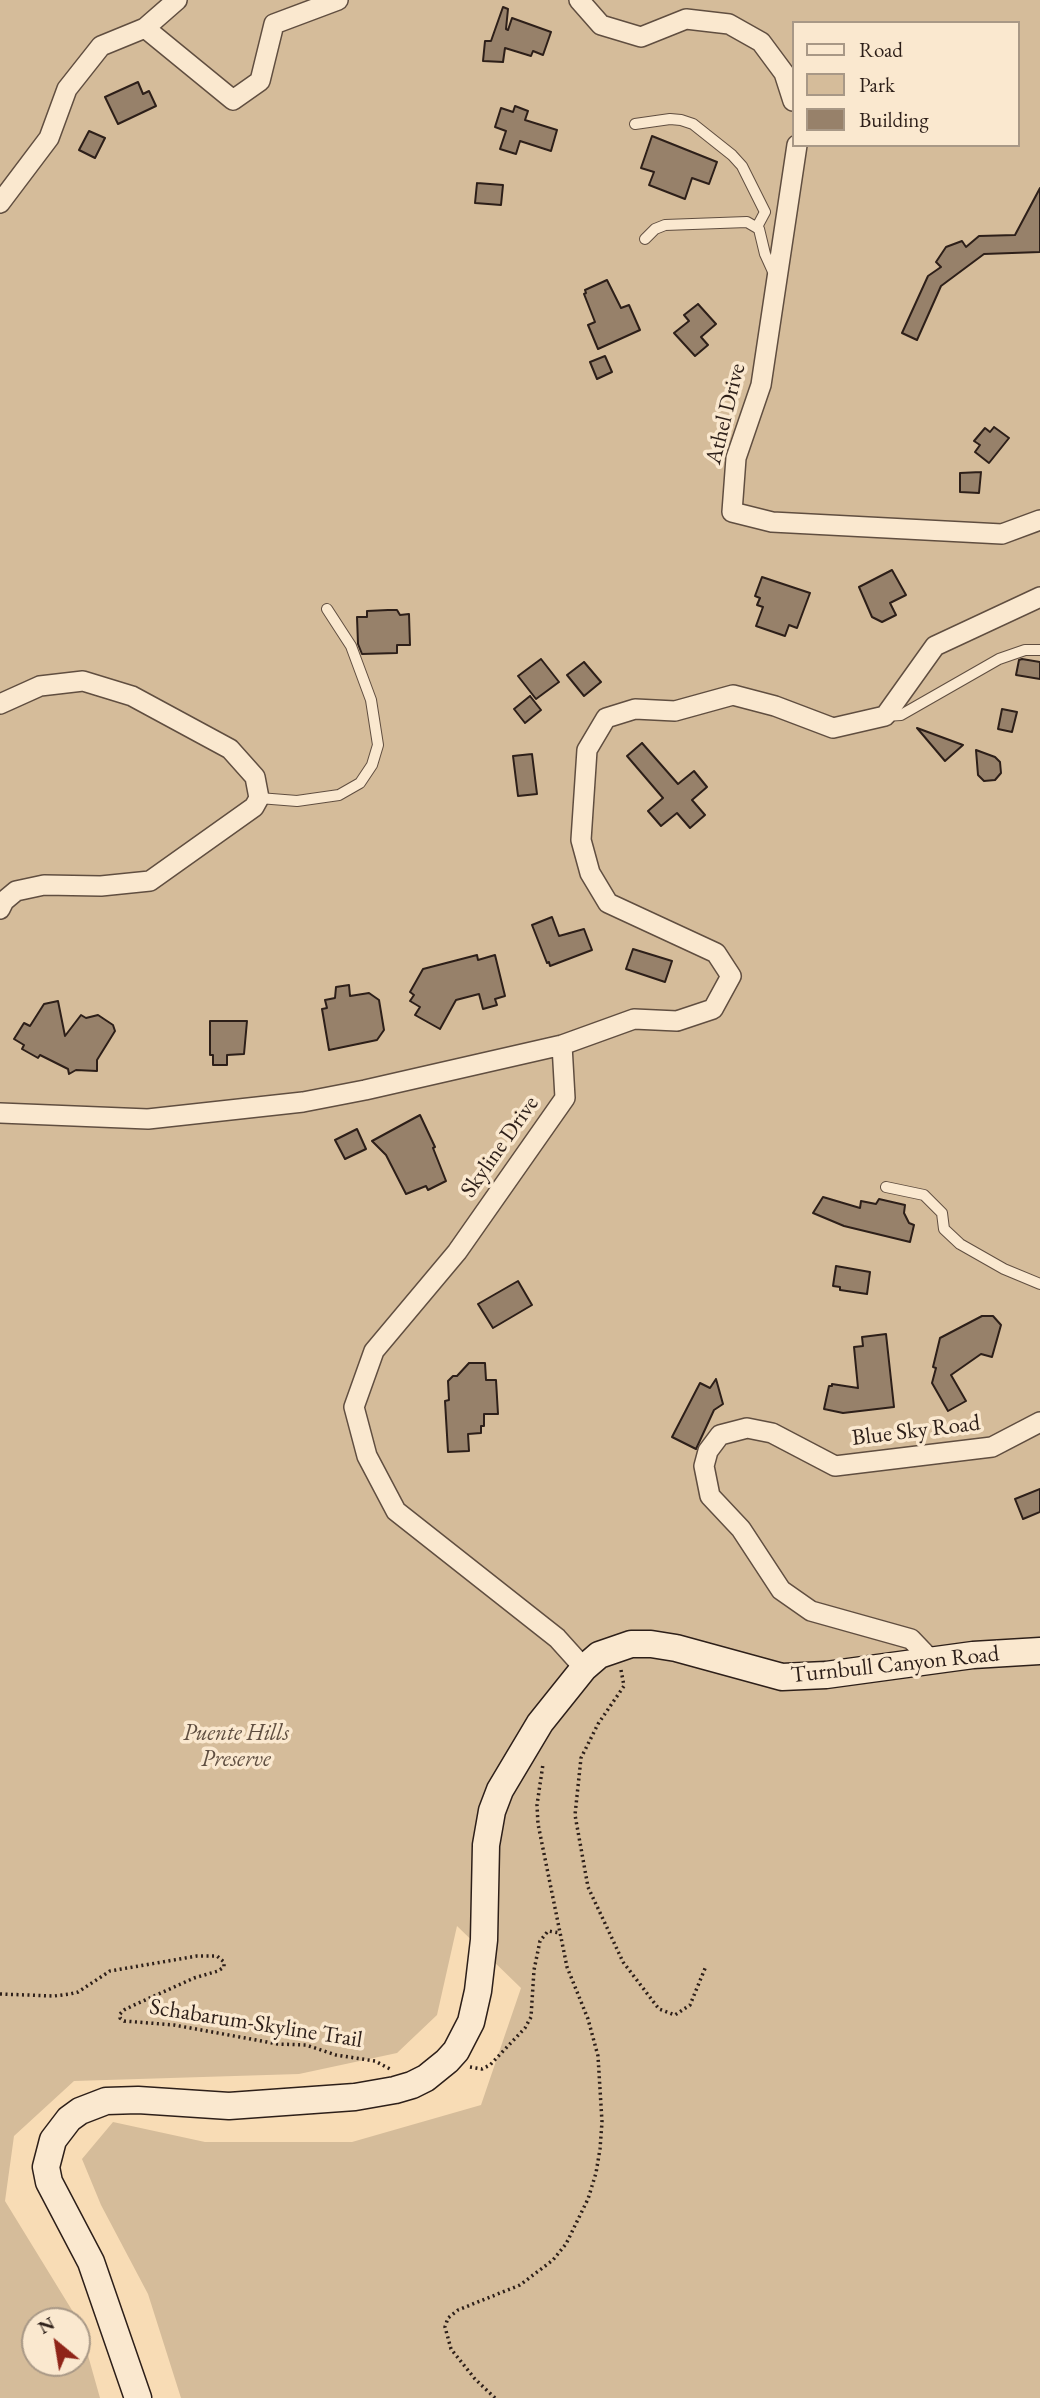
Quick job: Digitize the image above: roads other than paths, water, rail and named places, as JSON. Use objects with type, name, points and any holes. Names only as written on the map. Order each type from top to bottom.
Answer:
[{"type":"street","points":[[0,203],[49,138],[67,89],[101,46],[145,28],[177,0]]},
{"type":"street","points":[[145,28],[233,100],[260,81],[274,24],[338,0]]},
{"type":"street","points":[[579,0],[601,25],[642,37],[685,19],[729,24],[761,42],[784,73],[792,98]]},
{"type":"street","name":"Athel Drive","points":[[797,147],[761,385],[736,458],[732,512],[772,522],[1002,534],[1040,520]]},
{"type":"street","points":[[0,1113],[148,1119],[290,1103],[365,1090],[562,1045],[634,1019],[677,1021],[713,1009],[731,976],[716,953],[608,903],[590,873],[581,839],[587,750],[606,718],[635,709],[675,710],[733,695],[775,706],[833,728],[885,716],[935,646],[1040,597]]},
{"type":"street","points":[[0,704],[40,687],[83,681],[132,696],[230,749],[255,777],[259,798],[254,807],[150,881],[101,886],[44,885],[16,891],[4,901],[0,909]]},
{"type":"street","name":"Skyline Drive","points":[[562,1045],[565,1098],[457,1252],[374,1351],[354,1407],[367,1456],[396,1511],[557,1638],[584,1668]]},
{"type":"street","name":"Blue Sky Road","points":[[932,1661],[911,1639],[811,1611],[781,1590],[741,1529],[710,1496],[704,1466],[708,1451],[720,1435],[747,1428],[772,1433],[835,1466],[992,1447],[1040,1422]]},
{"type":"street","name":"Turnbull Canyon Road","points":[[138,2398],[92,2262],[49,2182],[48,2153],[60,2129],[80,2111],[106,2101],[249,2105],[355,2097],[403,2088],[426,2078],[447,2061],[456,2051],[471,2022],[478,1991],[483,1950],[486,1844],[499,1790],[529,1740],[584,1668],[599,1655],[631,1644],[651,1644],[782,1676],[826,1675],[973,1655],[1040,1651]]},
{"type":"lane","points":[[635,124],[681,120],[692,124],[732,155],[743,166],[765,212],[757,227]]},
{"type":"lane","points":[[645,239],[654,229],[665,225],[747,222],[757,227],[762,234],[767,260],[777,279]]},
{"type":"lane","points":[[259,798],[296,801],[339,795],[360,783],[372,765],[377,745],[371,700],[351,646],[327,609]]},
{"type":"lane","points":[[885,716],[901,715],[999,659],[1026,650],[1040,650]]},
{"type":"lane","points":[[886,1187],[924,1195],[942,1213],[944,1229],[960,1244],[1004,1269],[1040,1284]]},
{"type":"park label","name":"Puente Hills Preserve","points":[[236,1747]]}]
